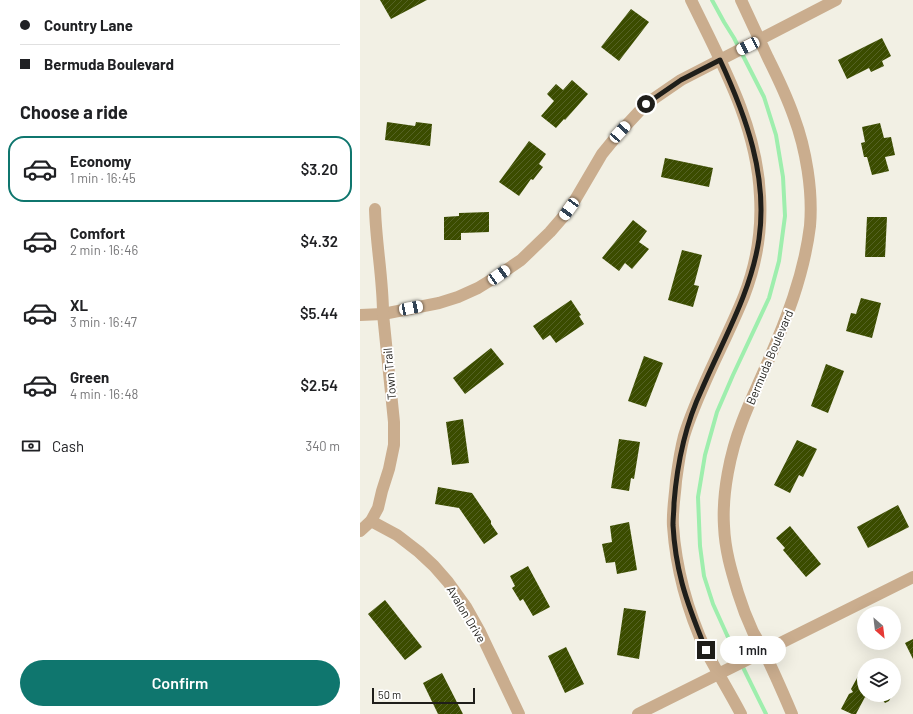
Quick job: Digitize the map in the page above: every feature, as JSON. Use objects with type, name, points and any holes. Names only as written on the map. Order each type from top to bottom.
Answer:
[{"type":"street","points":[[691,0],[731,83],[748,130],[755,155],[760,196],[759,239],[744,295],[733,323],[701,390],[684,438],[678,470],[673,525],[676,554],[682,583],[694,623],[718,675],[728,689],[741,714]]},
{"type":"street","name":"Bermuda Boulevard","points":[[741,0],[783,89],[795,119],[804,150],[811,203],[810,225],[800,278],[790,307],[741,424],[731,457],[724,502],[724,525],[727,557],[731,571],[752,630],[764,652],[792,714]]},
{"type":"street","points":[[360,315],[383,314],[439,303],[458,297],[478,288],[521,260],[541,242],[563,217],[575,200],[602,154],[646,104],[681,80],[836,0]]},
{"type":"street","name":"Town Trail","points":[[360,531],[371,521],[378,508],[389,469],[394,444],[394,422],[383,314],[375,209]]},
{"type":"street","name":"Avalon Drive","points":[[371,521],[397,535],[419,552],[448,582],[466,607],[480,632],[519,714]]},
{"type":"street","points":[[638,714],[913,577]]},
{"type":"building","points":[[380,0],[427,0],[391,19]]},
{"type":"building","points":[[631,9],[649,22],[619,61],[601,47]]},
{"type":"building","points":[[882,38],[891,56],[882,61],[884,66],[871,72],[869,68],[847,79],[838,60]]},
{"type":"building","points":[[572,80],[588,94],[556,128],[541,116],[554,101],[547,94],[556,84],[563,90]]},
{"type":"building","points":[[387,122],[415,126],[416,122],[432,124],[430,146],[385,140]]},
{"type":"building","points":[[880,123],[884,138],[891,137],[895,155],[885,157],[889,171],[872,175],[867,157],[864,157],[861,143],[865,142],[862,127]]},
{"type":"building","points":[[529,141],[546,154],[539,164],[543,167],[533,180],[531,179],[519,196],[499,182]]},
{"type":"building","points":[[665,158],[713,168],[709,187],[661,177]]},
{"type":"building","points":[[489,212],[489,232],[461,233],[461,240],[444,240],[444,217],[459,216],[459,213]]},
{"type":"building","points":[[867,217],[887,217],[885,257],[865,257]]},
{"type":"building","points":[[633,220],[647,231],[639,242],[649,249],[632,269],[625,263],[619,271],[602,258]]},
{"type":"building","points":[[682,250],[702,255],[694,285],[699,286],[693,307],[668,300]]},
{"type":"building","points":[[861,298],[881,303],[872,338],[846,331],[851,313],[856,314]]},
{"type":"building","points":[[571,300],[581,315],[579,316],[584,324],[556,343],[550,335],[543,340],[533,326]]},
{"type":"building","points":[[491,348],[504,364],[465,394],[453,378]]},
{"type":"building","points":[[644,356],[663,363],[646,407],[628,401]]},
{"type":"building","points":[[826,364],[844,371],[828,413],[811,406]]},
{"type":"building","points":[[463,419],[469,463],[452,465],[446,422]]},
{"type":"building","points":[[619,439],[640,442],[634,479],[631,478],[629,491],[611,488]]},
{"type":"building","points":[[797,440],[817,449],[803,477],[799,475],[790,493],[774,485]]},
{"type":"building","points":[[438,487],[472,493],[498,534],[484,544],[459,508],[435,504]]},
{"type":"building","points":[[898,505],[909,527],[868,548],[857,527]]},
{"type":"building","points":[[629,522],[637,570],[617,574],[615,562],[606,563],[602,544],[612,542],[610,526]]},
{"type":"building","points":[[790,526],[821,564],[806,577],[783,550],[785,548],[776,538]]},
{"type":"building","points":[[528,566],[550,607],[533,616],[523,599],[520,601],[512,588],[515,586],[510,576]]},
{"type":"building","points":[[385,600],[422,647],[405,660],[368,614]]},
{"type":"building","points":[[624,608],[646,611],[639,659],[617,655]]},
{"type":"building","points":[[913,639],[913,659],[905,643]]},
{"type":"building","points":[[566,647],[584,684],[565,693],[548,656]]},
{"type":"building","points":[[442,673],[463,714],[438,714],[423,683]]},
{"type":"building","points":[[857,678],[857,702],[862,702],[856,714],[852,714],[841,709],[849,694],[853,692],[851,689]]},
{"type":"waterway","points":[[712,0],[734,38],[764,97],[776,135],[783,177],[785,216],[779,261],[769,298],[717,412],[705,455],[698,497],[700,546],[704,576],[713,604],[766,714]]},
{"type":"route","points":[[646,104],[681,80],[720,60],[731,83],[748,130],[755,155],[758,174],[760,196],[759,239],[752,268],[744,295],[733,323],[701,390],[692,414],[684,438],[676,484],[673,525],[676,554],[682,583],[694,623],[706,650]]}]
